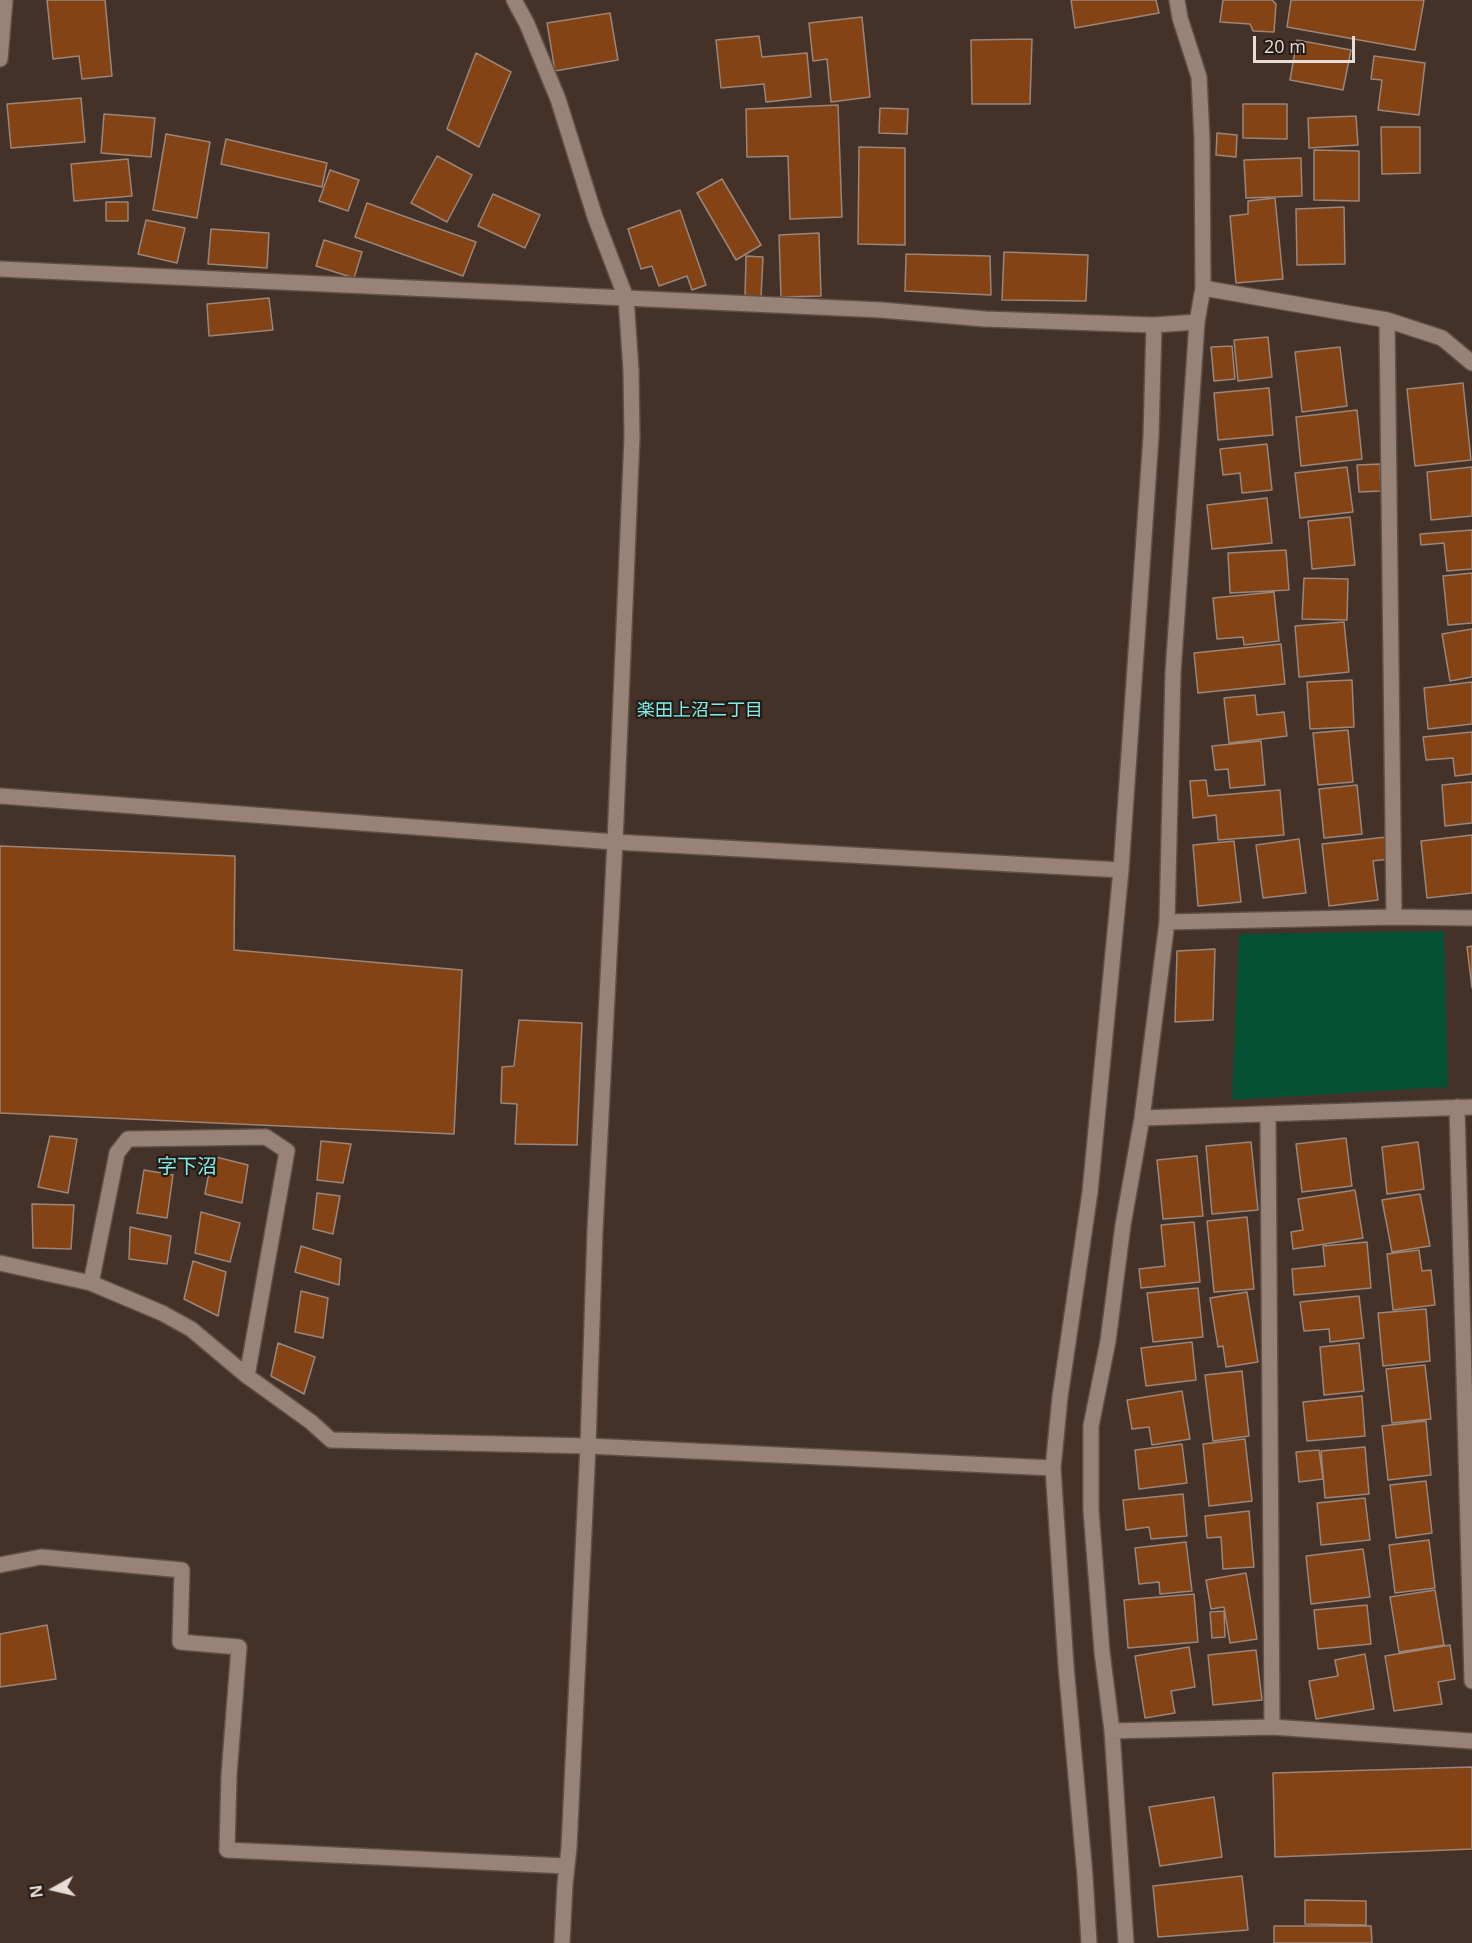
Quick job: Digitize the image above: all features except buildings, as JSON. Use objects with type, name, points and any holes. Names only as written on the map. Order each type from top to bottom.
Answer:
[{"type":"street","points":[[0,59],[5,0]]},
{"type":"street","points":[[514,0],[527,24],[558,99],[596,217],[626,298],[631,370],[632,437],[615,842],[595,1231],[588,1446],[569,1848],[562,1943]]},
{"type":"street","points":[[1126,1943],[1112,1731],[1102,1652],[1091,1510],[1091,1426],[1108,1341],[1123,1225],[1142,1118],[1167,922],[1173,673],[1197,322],[1203,288],[1202,139],[1199,76],[1180,18],[1177,0]]},
{"type":"street","points":[[0,269],[881,310],[986,319],[1154,326],[1197,322]]},
{"type":"street","points":[[1203,288],[1387,320],[1442,338],[1472,363]]},
{"type":"street","points":[[1387,320],[1394,917]]},
{"type":"street","points":[[1089,1943],[1066,1666],[1053,1468],[1060,1397],[1090,1192],[1121,870],[1151,436],[1154,326]]},
{"type":"street","points":[[0,796],[615,842],[1121,870]]},
{"type":"street","points":[[1167,922],[1394,917],[1472,918]]},
{"type":"street","points":[[1142,1118],[1464,1107],[1472,1681]]},
{"type":"street","points":[[1268,1115],[1272,1727]]},
{"type":"street","points":[[91,1284],[117,1153],[128,1139],[266,1137],[287,1151],[247,1376]]},
{"type":"street","points":[[0,1263],[91,1284],[162,1313],[191,1329],[247,1376],[311,1422],[331,1440],[588,1446],[1053,1468]]},
{"type":"street","points":[[0,1564],[41,1557],[182,1570],[180,1642],[239,1647],[226,1850],[566,1866]]},
{"type":"street","points":[[1112,1731],[1272,1727],[1472,1741]]},
{"type":"green space","points":[[1444,931],[1448,1087],[1232,1100],[1239,934]]},
{"type":"district","name":"楽田上沼二丁目","points":[[700,711]]},
{"type":"district","name":"字下沼","points":[[187,1167]]}]
